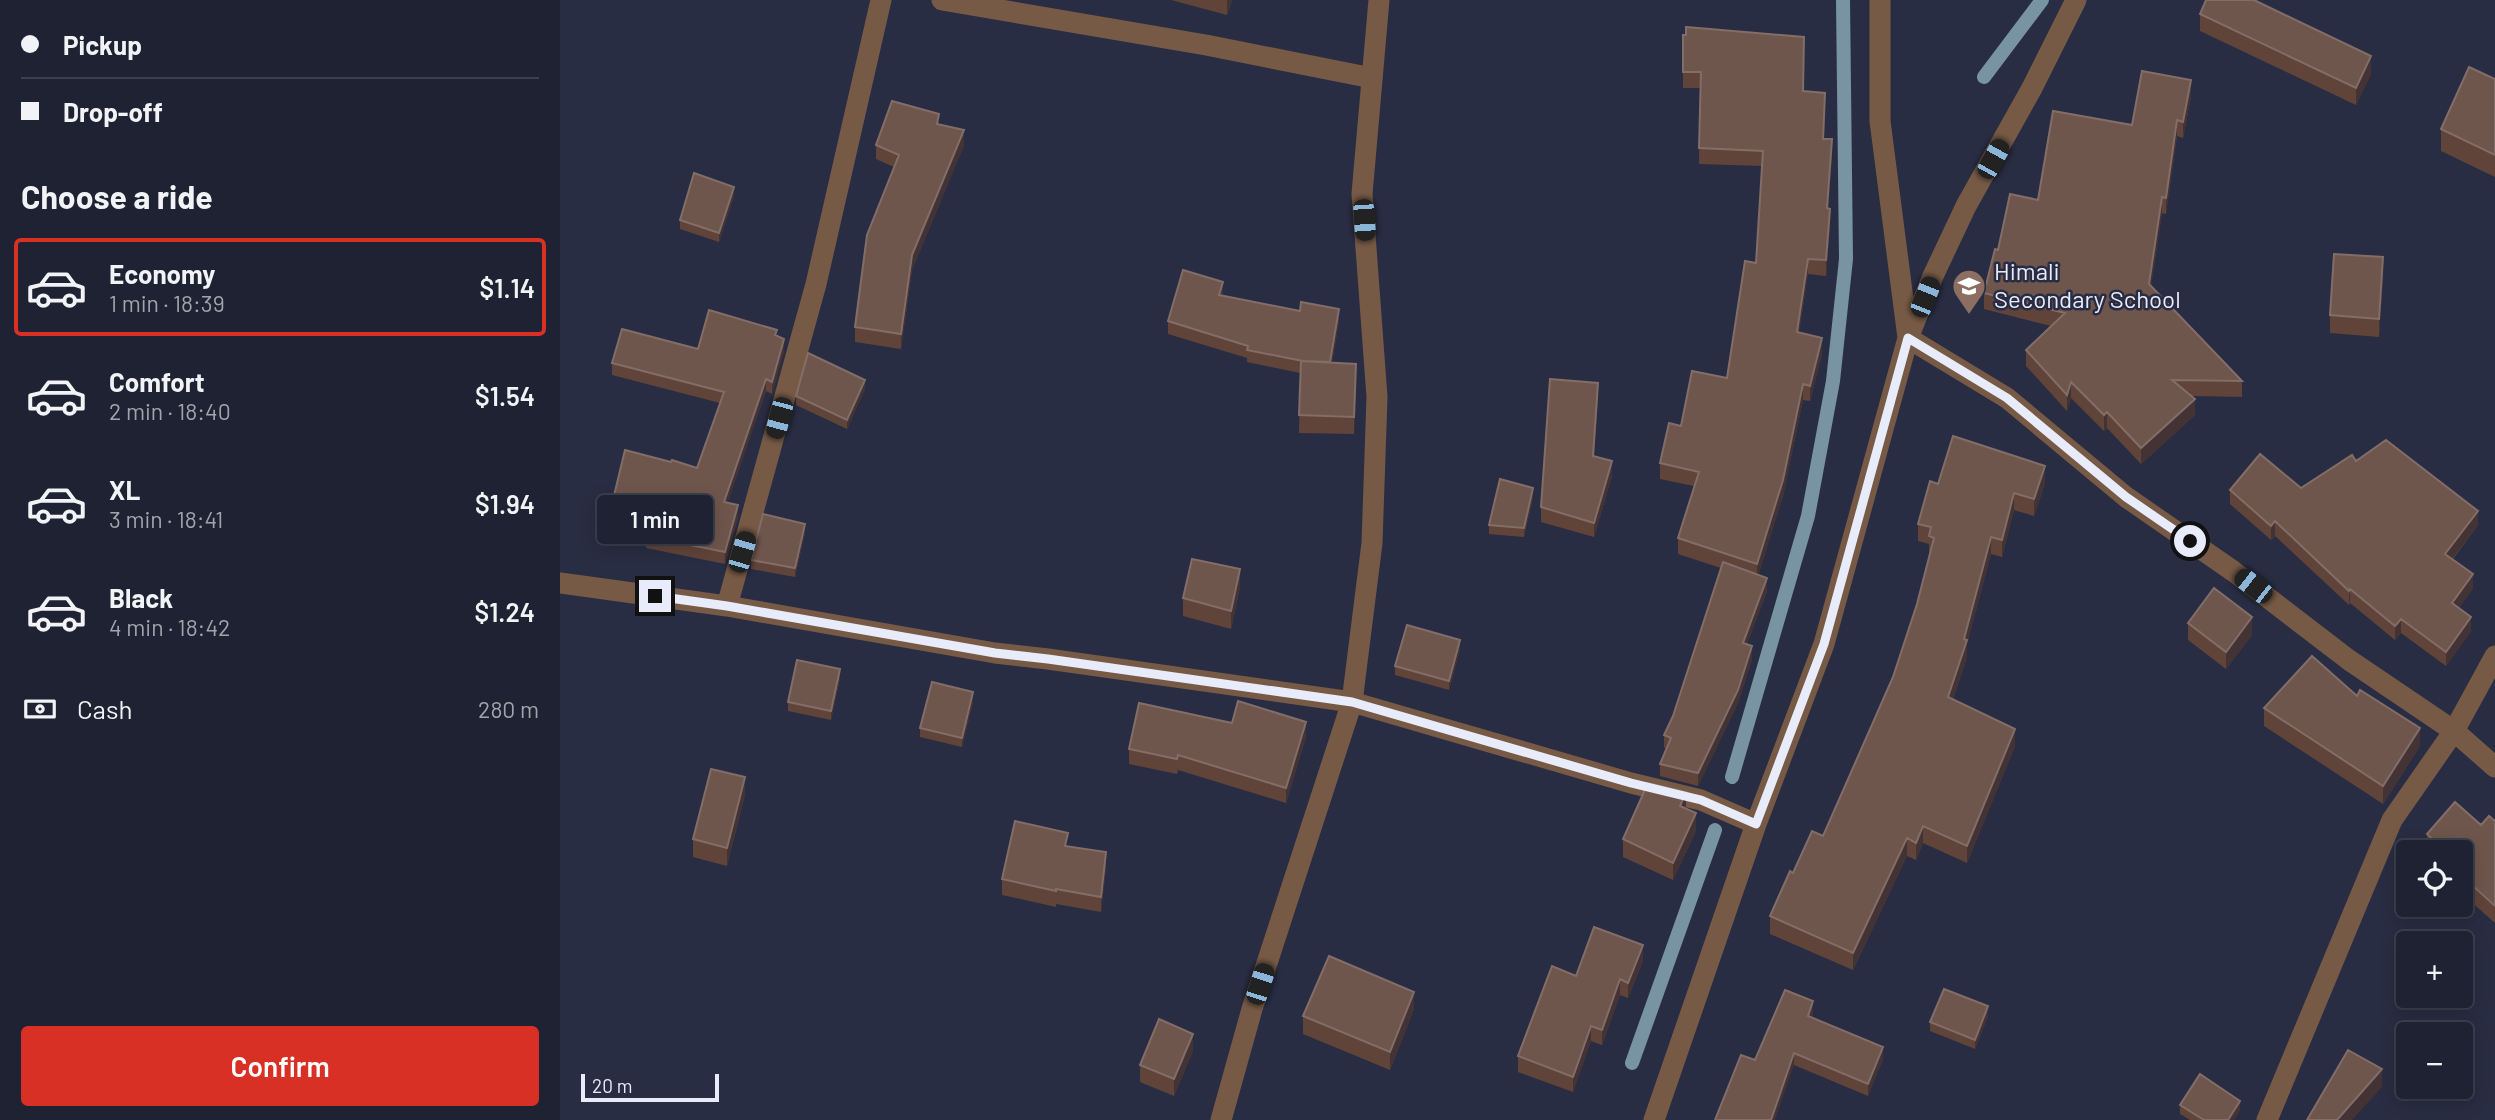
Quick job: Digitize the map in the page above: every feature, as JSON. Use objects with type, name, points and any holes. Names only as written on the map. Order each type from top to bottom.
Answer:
[{"type":"street","points":[[727,606],[816,284],[881,0]]},
{"type":"street","points":[[942,0],[1206,45],[1372,79]]},
{"type":"street","points":[[1221,1120],[1252,1009],[1352,702],[1372,543],[1377,397],[1362,194],[1379,0]]},
{"type":"street","points":[[1880,0],[1880,121],[1908,338]]},
{"type":"street","points":[[1654,1120],[1756,824],[1824,644],[1908,338],[1966,206],[2032,88],[2076,0]]},
{"type":"street","points":[[1908,338],[2007,398],[2126,497],[2234,570],[2349,660],[2454,732],[2495,767]]},
{"type":"street","points":[[560,583],[727,606],[995,653],[1352,702],[1631,783],[1701,800],[1756,824]]},
{"type":"street","points":[[2267,1120],[2392,821],[2454,732],[2495,656]]},
{"type":"building","points":[[2206,0],[2254,0],[2371,56],[2356,88],[2200,14]]},
{"type":"building","points":[[1686,27],[1804,37],[1803,91],[1825,93],[1823,139],[1832,139],[1826,260],[1808,259],[1797,332],[1822,338],[1810,386],[1803,384],[1783,480],[1757,564],[1678,538],[1699,472],[1660,463],[1669,423],[1681,426],[1692,371],[1727,378],[1745,261],[1756,263],[1763,151],[1699,148],[1701,72],[1683,72],[1683,35],[1686,35]]},
{"type":"building","points":[[2469,67],[2495,79],[2495,155],[2441,129]]},
{"type":"building","points":[[2142,71],[2191,80],[2183,122],[2177,120],[2166,198],[2162,197],[2149,284],[2242,381],[2172,380],[2195,399],[2141,448],[2107,412],[2104,415],[2071,382],[2067,395],[2026,350],[2065,313],[1984,293],[1995,249],[1998,250],[2010,194],[2038,200],[2053,111],[2132,125]]},
{"type":"building","points":[[892,101],[939,114],[937,124],[964,130],[912,255],[901,334],[855,327],[867,235],[899,155],[876,145]]},
{"type":"building","points":[[694,173],[734,187],[719,233],[680,220]]},
{"type":"building","points":[[2334,254],[2383,257],[2379,319],[2330,315]]},
{"type":"building","points":[[1183,270],[1223,282],[1219,295],[1300,311],[1301,302],[1339,309],[1330,362],[1303,361],[1247,350],[1248,346],[1168,321]]},
{"type":"building","points":[[709,310],[777,330],[775,335],[784,339],[772,382],[766,379],[724,502],[738,505],[725,552],[646,536],[650,518],[611,508],[625,450],[697,468],[724,392],[612,363],[622,329],[698,349]]},
{"type":"building","points":[[808,353],[865,380],[847,420],[796,396]]},
{"type":"building","points":[[1301,361],[1356,364],[1354,417],[1299,415]]},
{"type":"building","points":[[1550,379],[1598,383],[1593,456],[1612,461],[1594,523],[1541,507]]},
{"type":"building","points":[[1953,436],[2045,466],[2034,499],[2014,493],[2002,540],[1991,537],[1964,639],[1967,640],[1948,697],[2015,729],[1967,846],[1923,826],[1916,843],[1907,838],[1853,953],[1770,916],[1812,831],[1823,836],[1893,677],[1917,604],[1934,538],[1929,536],[1931,527],[1918,524],[1930,481],[1938,484]]},
{"type":"building","points":[[2386,440],[2478,511],[2445,554],[2473,574],[2452,603],[2471,617],[2446,652],[2401,619],[2395,626],[2350,589],[2349,591],[2275,521],[2271,526],[2230,490],[2260,454],[2301,488],[2352,455],[2356,461]]},
{"type":"building","points":[[1500,479],[1533,488],[1524,528],[1489,525]]},
{"type":"building","points":[[763,514],[805,524],[795,568],[751,560]]},
{"type":"building","points":[[1192,559],[1240,569],[1231,611],[1183,598]]},
{"type":"building","points":[[1723,562],[1767,578],[1743,643],[1752,646],[1738,690],[1698,773],[1660,764],[1671,738],[1664,735],[1673,716]]},
{"type":"building","points":[[2214,588],[2252,617],[2226,652],[2188,623]]},
{"type":"building","points":[[1407,625],[1460,640],[1449,681],[1395,666]]},
{"type":"building","points":[[2312,656],[2357,696],[2360,690],[2420,728],[2383,786],[2264,708]]},
{"type":"building","points":[[797,660],[840,669],[831,711],[788,702]]},
{"type":"building","points":[[932,682],[973,692],[962,738],[920,728]]},
{"type":"building","points":[[1238,701],[1306,722],[1286,788],[1178,755],[1177,759],[1129,749],[1139,703],[1232,723]]},
{"type":"building","points":[[711,769],[745,777],[727,848],[693,839]]},
{"type":"building","points":[[1648,783],[1686,792],[1680,806],[1696,813],[1673,863],[1623,839]]},
{"type":"building","points":[[2455,802],[2481,825],[2489,816],[2495,821],[2495,906],[2473,886],[2473,840],[2433,840],[2427,834]]},
{"type":"building","points":[[1015,821],[1068,833],[1065,846],[1106,852],[1101,897],[1056,891],[1002,879]]},
{"type":"building","points":[[1594,927],[1643,945],[1628,983],[1620,979],[1602,1030],[1591,1026],[1573,1077],[1518,1056],[1552,966],[1576,976]]},
{"type":"building","points":[[1329,956],[1414,992],[1390,1052],[1303,1016]]},
{"type":"building","points":[[1944,989],[1988,1006],[1975,1040],[1930,1022]]},
{"type":"building","points":[[1785,990],[1813,1001],[1808,1016],[1883,1047],[1868,1084],[1794,1053],[1771,1120],[1715,1120],[1741,1055],[1755,1060]]},
{"type":"building","points":[[1159,1019],[1193,1034],[1174,1079],[1140,1065]]},
{"type":"building","points":[[2348,1050],[2382,1069],[2337,1120],[2307,1120]]},
{"type":"building","points":[[2200,1074],[2240,1101],[2228,1120],[2204,1120],[2180,1105]]},
{"type":"waterway","points":[[1732,777],[1808,516],[1833,381],[1846,259],[1843,0]]},
{"type":"waterway","points":[[1984,77],[2042,0]]},
{"type":"waterway","points":[[1632,1063],[1715,830]]},
{"type":"place","name":"Himali Secondary School","points":[[1969,316]]},
{"type":"route","points":[[655,596],[995,653],[1352,702],[1631,783],[1701,800],[1756,824],[1824,644],[1908,338],[2007,398],[2126,497],[2190,541]]}]
